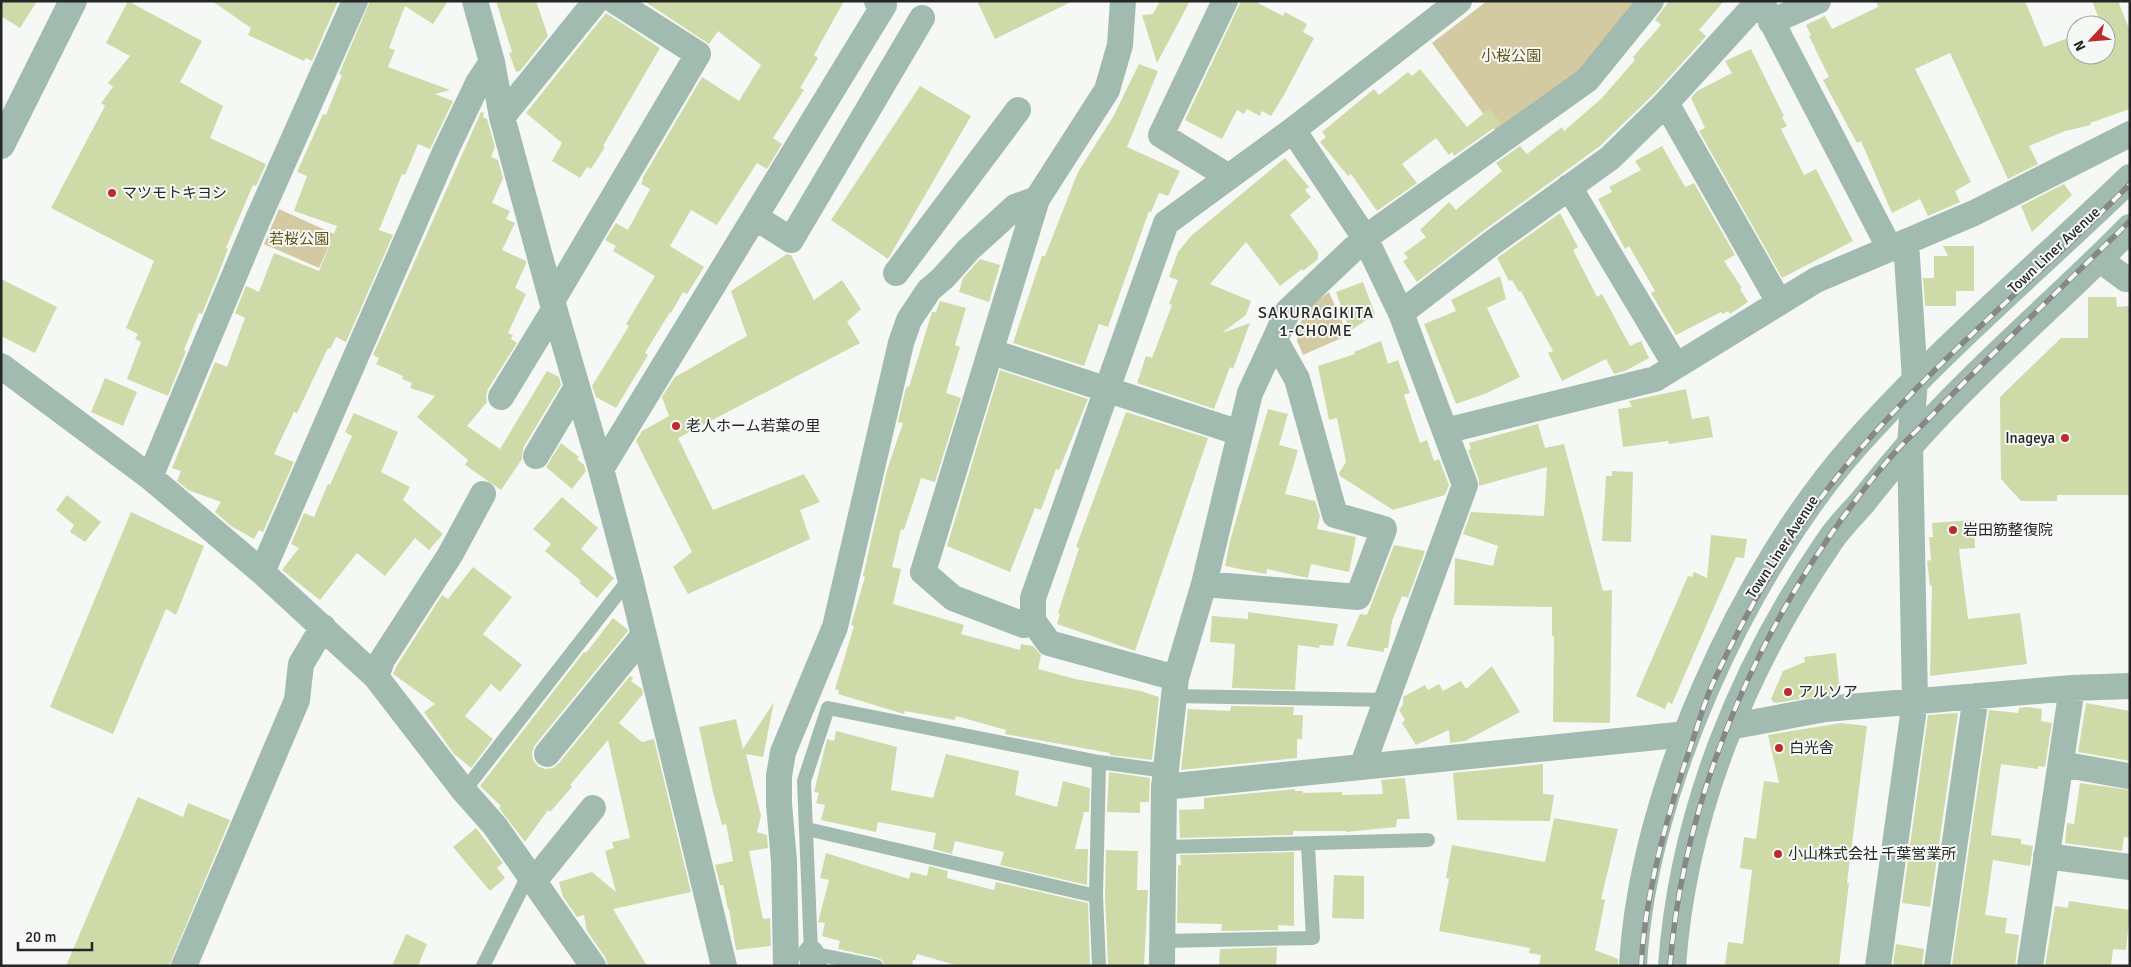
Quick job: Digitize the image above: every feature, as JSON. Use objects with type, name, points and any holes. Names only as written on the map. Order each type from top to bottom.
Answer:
[{"type":"street","points":[[1,145],[73,1]]},
{"type":"street","points":[[150,476],[258,219],[355,1]]},
{"type":"street","points":[[475,1],[492,62],[502,117],[630,578],[724,966]]},
{"type":"street","points":[[502,117],[596,1]]},
{"type":"street","points":[[501,397],[698,54],[615,1]]},
{"type":"street","points":[[601,469],[884,5],[877,1]]},
{"type":"street","points":[[1033,621],[1024,625],[953,598],[923,572],[992,352],[1037,199],[1107,90],[1120,45],[1123,1]]},
{"type":"street","points":[[1225,1],[1160,135],[1229,177]]},
{"type":"street","points":[[1175,687],[1049,643],[1033,621],[1033,598],[1166,223],[1293,130],[1459,1]]},
{"type":"street","points":[[1163,953],[1165,779],[1175,687],[1204,584],[1250,393],[1288,311],[1365,238],[1587,80],[1651,1]]},
{"type":"street","points":[[1401,313],[1610,158],[1764,8],[1818,1]]},
{"type":"street","points":[[1764,8],[1898,246],[1915,380],[1910,444],[1915,701],[1878,966]]},
{"type":"street","points":[[755,217],[791,240],[922,18]]},
{"type":"street","points":[[262,572],[445,152],[478,83],[492,62]]},
{"type":"street","points":[[1666,103],[1779,302]]},
{"type":"street","points":[[896,273],[1018,110]]},
{"type":"street","points":[[1293,130],[1365,238],[1401,313],[1465,485],[1362,767]]},
{"type":"street","points":[[1445,431],[1655,379],[1816,280],[1974,213],[2130,134]]},
{"type":"street","name":"Town Liner Avenue","points":[[1633,966],[1642,896],[1653,841],[1688,734],[1746,604],[1798,518],[1855,445],[1915,380],[2130,178]]},
{"type":"street","points":[[1569,187],[1676,366]]},
{"type":"street","points":[[786,966],[784,861],[779,804],[779,776],[783,752],[835,627],[906,328],[909,320],[929,290],[943,278],[968,250],[1015,207],[1037,199]]},
{"type":"street","points":[[1672,966],[1680,898],[1704,796],[1745,686],[1782,614],[1830,540],[1910,444],[1964,388],[2130,228]]},
{"type":"street","points":[[2098,259],[2126,279],[2130,279]]},
{"type":"street","points":[[1204,584],[1358,597],[1384,529],[1335,515],[1297,379],[1275,340]]},
{"type":"street","points":[[992,352],[1240,433]]},
{"type":"street","points":[[1,366],[150,476],[262,572],[376,677],[464,791],[495,826],[593,966]]},
{"type":"street","points":[[536,456],[577,387]]},
{"type":"street","points":[[376,677],[382,660],[450,555],[483,494]]},
{"type":"street","points":[[184,966],[296,700],[301,664],[323,627]]},
{"type":"street","points":[[547,754],[644,635]]},
{"type":"street","points":[[1729,727],[1825,709],[2072,688],[2130,686]]},
{"type":"street","points":[[2030,966],[2072,688]]},
{"type":"street","points":[[1937,966],[1976,696]]},
{"type":"street","points":[[1165,779],[1362,767],[1688,734]]},
{"type":"street","points":[[2060,764],[2128,776]]},
{"type":"street","points":[[531,878],[593,808]]},
{"type":"street","points":[[2046,856],[2130,866]]},
{"type":"lane","points":[[464,791],[630,578]]},
{"type":"lane","points":[[1175,687],[1386,700]]},
{"type":"lane","points":[[876,966],[813,959],[804,781],[828,708],[1099,762],[1165,779]]},
{"type":"lane","points":[[1099,762],[1096,896],[1099,966]]},
{"type":"lane","points":[[807,829],[1096,896]]},
{"type":"lane","points":[[1164,847],[1308,845],[1428,840]]},
{"type":"lane","points":[[1163,953],[1313,938],[1308,845]]},
{"type":"lane","points":[[483,966],[531,878]]},
{"type":"green space","name":"小桜公園","points":[[1487,1],[1638,1],[1588,67],[1497,133],[1432,43]]},
{"type":"green space","name":"若桜公園","points":[[279,209],[334,234],[319,268],[264,244]]},
{"type":"green space","points":[[1329,292],[1348,335],[1303,355],[1297,341],[1303,311]]},
{"type":"building","points":[[1,1],[37,1],[20,28],[1,16]]},
{"type":"building","points":[[128,1],[202,41],[180,82],[223,106],[210,138],[266,164],[256,186],[253,185],[226,248],[228,249],[218,275],[202,314],[199,313],[168,396],[127,379],[141,342],[135,339],[138,334],[126,328],[154,261],[51,208],[105,106],[101,103],[113,87],[108,83],[130,56],[106,43]]},
{"type":"building","points":[[212,1],[338,1],[312,61],[306,58],[304,61],[248,35],[251,28]]},
{"type":"building","points":[[370,1],[448,1],[433,24],[405,6],[389,48],[395,50],[388,67],[450,90],[435,94],[453,101],[430,149],[418,144],[405,175],[402,174],[379,230],[393,235],[346,342],[336,337],[330,349],[328,348],[297,413],[294,412],[274,454],[294,462],[263,532],[259,530],[254,539],[231,526],[215,512],[221,502],[188,490],[177,481],[181,471],[172,468],[215,362],[227,367],[245,318],[235,313],[246,286],[259,292],[274,253],[319,271],[337,226],[294,211],[307,176],[297,172],[323,114],[326,115],[342,75],[339,74]]},
{"type":"building","points":[[496,1],[536,1],[548,36],[520,71],[516,72],[509,53],[512,52]]},
{"type":"building","points":[[644,1],[844,1],[814,55],[818,58],[800,88],[804,90],[773,138],[782,144],[767,169],[757,163],[717,225],[691,210],[670,246],[704,267],[687,294],[683,292],[670,312],[645,353],[648,355],[616,408],[596,397],[592,386],[629,326],[626,324],[655,276],[613,251],[616,246],[605,240],[616,223],[628,230],[650,189],[641,184],[642,179],[702,77],[739,101],[761,65],[718,31],[709,44]]},
{"type":"building","points":[[977,1],[1073,1],[995,39]]},
{"type":"building","points":[[1160,1],[1190,1],[1157,63],[1142,15],[1153,14]]},
{"type":"building","points":[[1241,1],[1254,1],[1283,16],[1285,12],[1307,24],[1303,32],[1314,38],[1271,116],[1262,111],[1260,116],[1247,109],[1244,114],[1237,110],[1222,139],[1185,120]]},
{"type":"building","points":[[1669,1],[1724,1],[1699,30],[1706,36],[1702,41],[1655,93],[1600,146],[1483,231],[1417,282],[1403,261],[1408,258],[1404,253],[1426,237],[1420,230],[1449,202],[1456,210],[1502,171],[1496,163],[1520,146],[1527,154],[1562,127],[1564,131],[1601,99],[1635,60],[1633,57],[1661,25],[1655,20]]},
{"type":"building","points":[[1876,1],[2025,1],[2044,47],[2066,39],[2066,65],[2116,65],[2116,15],[2097,15],[2092,1],[2118,1],[2130,31],[2130,109],[2090,123],[2091,125],[2065,131],[2029,146],[2038,164],[2008,179],[1950,53],[1915,69],[1971,182],[1955,191],[1960,202],[1928,216],[1920,199],[1892,213],[1861,141],[1857,143],[1823,80],[1829,77],[1809,36],[1811,35],[1806,25],[1825,16],[1832,29],[1878,7]]},
{"type":"building","points":[[606,13],[660,48],[603,146],[605,147],[591,169],[587,167],[580,178],[552,161],[562,143],[526,113]]},
{"type":"building","points":[[1751,49],[1784,116],[1782,117],[1787,126],[1781,129],[1804,175],[1816,169],[1853,241],[1782,278],[1699,131],[1705,128],[1691,98],[1697,91],[1732,73],[1725,61]]},
{"type":"building","points":[[1139,64],[1158,71],[1127,147],[1180,171],[1168,196],[1159,193],[1151,212],[1149,211],[1108,327],[1099,324],[1084,366],[1013,343],[1042,256],[1045,256],[1078,172],[1113,117]]},
{"type":"building","points":[[1420,69],[1467,127],[1489,109],[1501,123],[1454,156],[1452,152],[1449,155],[1436,138],[1402,164],[1417,183],[1377,211],[1351,174],[1348,176],[1320,142],[1326,137],[1322,132],[1374,89],[1379,95],[1408,72],[1412,76]]},
{"type":"building","points":[[920,86],[971,116],[888,259],[831,220]]},
{"type":"building","points":[[481,112],[484,113],[483,117],[487,119],[495,147],[491,157],[498,160],[503,178],[492,203],[510,211],[506,219],[515,223],[502,250],[526,261],[515,288],[526,294],[508,333],[513,335],[511,339],[517,343],[488,389],[487,402],[467,426],[500,449],[547,371],[559,377],[561,385],[523,448],[522,459],[501,490],[465,465],[468,460],[417,417],[435,396],[410,388],[412,383],[402,379],[403,376],[376,364],[379,358],[373,355]]},
{"type":"building","points":[[1662,146],[1684,185],[1686,187],[1694,183],[1735,255],[1724,261],[1742,288],[1740,289],[1748,302],[1730,314],[1728,311],[1723,314],[1721,312],[1676,335],[1651,293],[1655,291],[1629,246],[1625,249],[1598,199],[1612,192],[1609,187],[1641,170],[1635,161]]},
{"type":"building","points":[[1285,158],[1309,187],[1305,190],[1311,197],[1290,215],[1318,252],[1318,259],[1280,286],[1246,242],[1210,284],[1251,301],[1246,315],[1222,333],[1250,323],[1233,369],[1230,367],[1214,409],[1137,383],[1146,356],[1152,358],[1172,305],[1169,304],[1178,280],[1169,277],[1178,252],[1191,236]]},
{"type":"building","points":[[2064,184],[2072,195],[2032,232],[2021,206]]},
{"type":"building","points":[[1560,213],[1578,247],[1573,250],[1597,297],[1602,294],[1630,346],[1641,341],[1649,358],[1625,371],[1614,374],[1606,359],[1562,381],[1548,353],[1553,351],[1521,291],[1519,292],[1512,280],[1509,281],[1497,258]]},
{"type":"building","points":[[1943,246],[1974,246],[1974,291],[1956,291],[1956,306],[1925,306],[1923,278],[1934,278],[1934,256],[1948,256]]},
{"type":"building","name":"老人ホーム若葉の里","points":[[787,254],[791,255],[814,300],[842,280],[861,309],[847,322],[860,343],[678,438],[713,510],[804,474],[820,502],[800,510],[810,539],[688,594],[673,567],[692,552],[636,441],[642,431],[669,416],[662,397],[675,377],[747,336],[731,291]]},
{"type":"building","points":[[980,259],[1000,265],[989,302],[959,292],[963,278]]},
{"type":"building","points":[[1500,276],[1506,299],[1487,308],[1520,377],[1487,393],[1456,404],[1424,324],[1456,311],[1451,300]]},
{"type":"building","points":[[1,279],[57,307],[35,353],[1,336]]},
{"type":"building","points":[[1363,282],[1375,314],[1350,331],[1336,292]]},
{"type":"building","name":"Inageya","points":[[2088,297],[2116,297],[2117,307],[2130,306],[2130,495],[2057,495],[2057,501],[2021,501],[2001,479],[2000,397],[2061,338],[2088,338]]},
{"type":"building","points":[[940,301],[966,308],[955,345],[960,347],[946,393],[961,398],[935,482],[921,478],[904,530],[901,529],[892,567],[901,569],[893,604],[964,625],[961,634],[1020,650],[1021,644],[1033,646],[1041,655],[1038,669],[1075,679],[1141,691],[1159,697],[1152,760],[1110,755],[1110,753],[1005,734],[1006,730],[956,716],[955,720],[905,711],[904,714],[838,694],[839,690],[835,689],[854,626],[851,625],[865,577],[863,576],[887,470],[903,423],[898,422],[905,391],[907,386],[909,387],[932,312],[936,312]]},
{"type":"building","points":[[1381,341],[1388,364],[1398,360],[1410,393],[1404,395],[1420,443],[1427,440],[1434,461],[1439,459],[1449,485],[1445,495],[1393,510],[1340,476],[1339,473],[1346,462],[1337,418],[1329,420],[1318,366],[1355,354],[1354,352]]},
{"type":"building","points":[[1000,370],[1088,399],[1059,470],[1056,469],[1041,510],[1035,508],[1010,572],[947,546]]},
{"type":"building","points":[[105,378],[137,392],[123,426],[91,412]]},
{"type":"building","points":[[1686,389],[1692,419],[1709,416],[1713,437],[1669,444],[1668,441],[1623,447],[1618,409],[1632,407],[1629,401]]},
{"type":"building","points":[[1268,409],[1288,414],[1279,445],[1298,450],[1285,494],[1315,501],[1320,516],[1317,529],[1356,537],[1349,572],[1311,564],[1308,578],[1267,569],[1266,574],[1225,566],[1230,541]]},
{"type":"building","points":[[1126,412],[1208,438],[1135,651],[1057,624],[1060,614],[1058,613],[1079,548],[1076,547]]},
{"type":"building","points":[[354,413],[398,432],[381,472],[410,487],[403,500],[443,534],[429,550],[415,538],[385,576],[357,553],[320,600],[282,570],[299,548],[291,544],[304,513],[314,517],[328,484],[330,485],[352,436],[345,432]]},
{"type":"building","points":[[1538,424],[1545,448],[1564,444],[1603,591],[1612,590],[1610,723],[1553,722],[1554,636],[1552,636],[1552,607],[1454,605],[1455,558],[1493,566],[1498,546],[1463,534],[1471,512],[1544,516],[1547,467],[1479,486],[1479,480],[1468,450],[1471,449],[1469,443]]},
{"type":"building","points":[[561,443],[579,457],[577,459],[584,465],[586,471],[572,489],[546,467]]},
{"type":"building","points":[[1612,471],[1633,472],[1631,542],[1602,541],[1606,476],[1612,476]]},
{"type":"building","points":[[67,495],[101,522],[85,542],[70,532],[74,525],[56,510]]},
{"type":"building","points":[[562,497],[598,528],[581,549],[614,578],[597,598],[579,583],[581,581],[545,551],[551,544],[533,529]]},
{"type":"building","points":[[131,512],[204,546],[176,615],[166,609],[113,734],[50,707]]},
{"type":"building","points":[[1974,520],[1975,548],[1959,549],[1968,619],[2020,613],[2027,664],[1930,676],[1932,585],[1930,586],[1927,561],[1931,560],[1929,537],[1933,537],[1932,523]]},
{"type":"building","points":[[1711,535],[1747,539],[1744,558],[1736,557],[1672,704],[1668,702],[1665,709],[1636,696],[1688,576],[1692,577],[1694,572],[1707,578]]},
{"type":"building","points":[[1394,545],[1425,551],[1408,598],[1402,596],[1392,621],[1388,648],[1384,648],[1384,652],[1346,646],[1360,614],[1367,615]]},
{"type":"building","points":[[473,567],[512,597],[483,634],[522,665],[500,692],[491,684],[465,716],[493,739],[471,768],[454,754],[424,712],[435,704],[393,674],[442,595],[448,599]]},
{"type":"building","points":[[1248,612],[1338,624],[1333,646],[1320,645],[1319,648],[1298,645],[1295,690],[1232,688],[1235,644],[1210,642],[1212,616],[1248,619]]},
{"type":"building","points":[[613,618],[628,631],[535,745],[532,752],[533,760],[538,766],[545,769],[553,768],[630,676],[633,678],[631,681],[642,689],[643,694],[619,723],[642,742],[654,739],[691,892],[613,909],[647,966],[608,966],[605,957],[587,931],[584,915],[577,917],[563,897],[559,882],[592,872],[616,892],[605,851],[614,848],[612,842],[630,838],[608,740],[570,785],[572,787],[550,812],[548,810],[525,842],[499,808],[501,806],[480,786],[584,652],[586,653]]},
{"type":"building","points":[[1836,653],[1840,693],[1774,703],[1771,699],[1783,671],[1805,662],[1804,657]]},
{"type":"building","points":[[1492,666],[1520,712],[1465,741],[1450,743],[1449,730],[1416,745],[1402,723],[1405,720],[1399,710],[1403,705],[1403,697],[1425,685],[1428,690],[1439,684],[1443,691],[1461,681],[1466,689]]},
{"type":"building","points":[[774,702],[763,757],[746,754],[761,816],[757,832],[767,835],[768,848],[749,851],[763,919],[770,918],[771,946],[736,950],[729,909],[723,885],[720,885],[715,865],[733,861],[726,824],[722,825],[713,792],[699,727],[736,719],[743,749]]},
{"type":"building","points":[[2086,703],[2130,711],[2130,761],[2078,752]]},
{"type":"building","points":[[1231,706],[1294,707],[1293,715],[1303,715],[1302,739],[1297,739],[1297,758],[1181,770],[1188,709],[1230,711]]},
{"type":"building","points":[[2019,708],[2042,709],[2041,721],[2052,723],[2045,767],[2038,766],[2038,769],[2001,764],[1991,835],[2021,839],[2021,844],[2033,846],[2030,866],[1993,860],[1985,915],[2007,918],[2005,933],[2019,935],[2015,966],[1952,965],[1989,710],[2018,713]]},
{"type":"building","points":[[1958,713],[1930,907],[1902,903],[1928,715]]},
{"type":"building","points":[[1841,723],[1867,726],[1847,883],[1849,883],[1839,966],[1725,966],[1728,942],[1743,944],[1752,870],[1740,868],[1744,837],[1756,839],[1764,781],[1779,783],[1768,735]]},
{"type":"building","points":[[836,731],[897,747],[891,790],[933,798],[946,754],[1019,771],[1015,795],[1057,807],[1063,781],[1090,788],[1089,812],[1084,812],[1075,849],[1088,849],[1087,885],[1000,865],[1004,852],[955,841],[952,854],[933,849],[936,833],[878,822],[876,832],[821,820],[825,805],[816,803],[819,793],[814,792],[827,739],[834,741]]},
{"type":"building","points":[[1543,764],[1543,794],[1554,795],[1550,821],[1457,820],[1453,773]]},
{"type":"building","points":[[1109,772],[1150,778],[1149,802],[1140,802],[1140,813],[1107,812]]},
{"type":"building","points":[[1405,778],[1410,819],[1397,819],[1396,827],[1346,832],[1293,831],[1293,835],[1180,838],[1179,810],[1204,809],[1204,798],[1295,789],[1295,791],[1303,791],[1303,793],[1342,792],[1342,795],[1383,794],[1381,780]]},
{"type":"building","points":[[2080,783],[2130,790],[2130,838],[2124,837],[2122,851],[2065,843],[2067,823],[2074,824]]},
{"type":"building","points":[[138,797],[183,817],[188,803],[230,820],[169,966],[66,966]]},
{"type":"building","points":[[1554,818],[1618,829],[1601,899],[1605,900],[1595,950],[1618,959],[1618,966],[1539,966],[1541,955],[1529,953],[1530,948],[1439,931],[1449,879],[1446,878],[1452,845],[1545,862]]},
{"type":"building","points":[[476,828],[503,863],[497,868],[505,878],[490,891],[453,847]]},
{"type":"building","points":[[1106,850],[1138,851],[1137,890],[1148,890],[1144,966],[1108,966],[1105,896]]},
{"type":"building","points":[[1294,852],[1294,926],[1278,925],[1278,930],[1221,931],[1222,924],[1177,923],[1178,865],[1181,865],[1180,855]]},
{"type":"building","points":[[826,853],[909,879],[911,872],[927,876],[929,866],[948,871],[947,878],[994,890],[996,882],[1088,903],[1090,966],[959,966],[917,954],[912,966],[885,966],[882,960],[878,958],[838,949],[840,941],[822,936],[825,923],[818,922],[829,880],[820,878]]},
{"type":"building","points":[[1334,875],[1364,876],[1364,919],[1332,918]]},
{"type":"building","points":[[2069,901],[2130,910],[2126,950],[2113,949],[2111,966],[2045,966],[2055,906],[2068,908]]},
{"type":"building","points":[[406,934],[427,944],[418,966],[392,966]]},
{"type":"building","points":[[1896,944],[1924,949],[1922,966],[1893,966]]},
{"type":"building","points":[[1277,947],[1276,966],[1219,966],[1220,949]]},
{"type":"railway","points":[[1641,966],[1646,915],[1656,864],[1676,790],[1701,715],[1727,653],[1778,561],[1817,503],[1861,448],[1893,413],[1959,346],[2130,184]]},
{"type":"railway","points":[[1670,966],[1678,899],[1693,832],[1713,765],[1739,700],[1769,637],[1803,577],[1841,519],[1896,451],[1986,360],[2130,221]]},
{"type":"place","name":"マツモトキヨシ","points":[[112,193]]},
{"type":"place","name":"老人ホーム若葉の里","points":[[676,426]]},
{"type":"place","name":"Inageya","points":[[2065,438]]},
{"type":"place","name":"岩田筋整復院","points":[[1953,530]]},
{"type":"place","name":"アルソア","points":[[1788,692]]},
{"type":"place","name":"白光舎","points":[[1779,748]]},
{"type":"place","name":"小山株式会社 千葉営業所","points":[[1778,854]]},
{"type":"district","name":"SAKURAGIKITA 1-CHOME","points":[[1316,321]]}]
